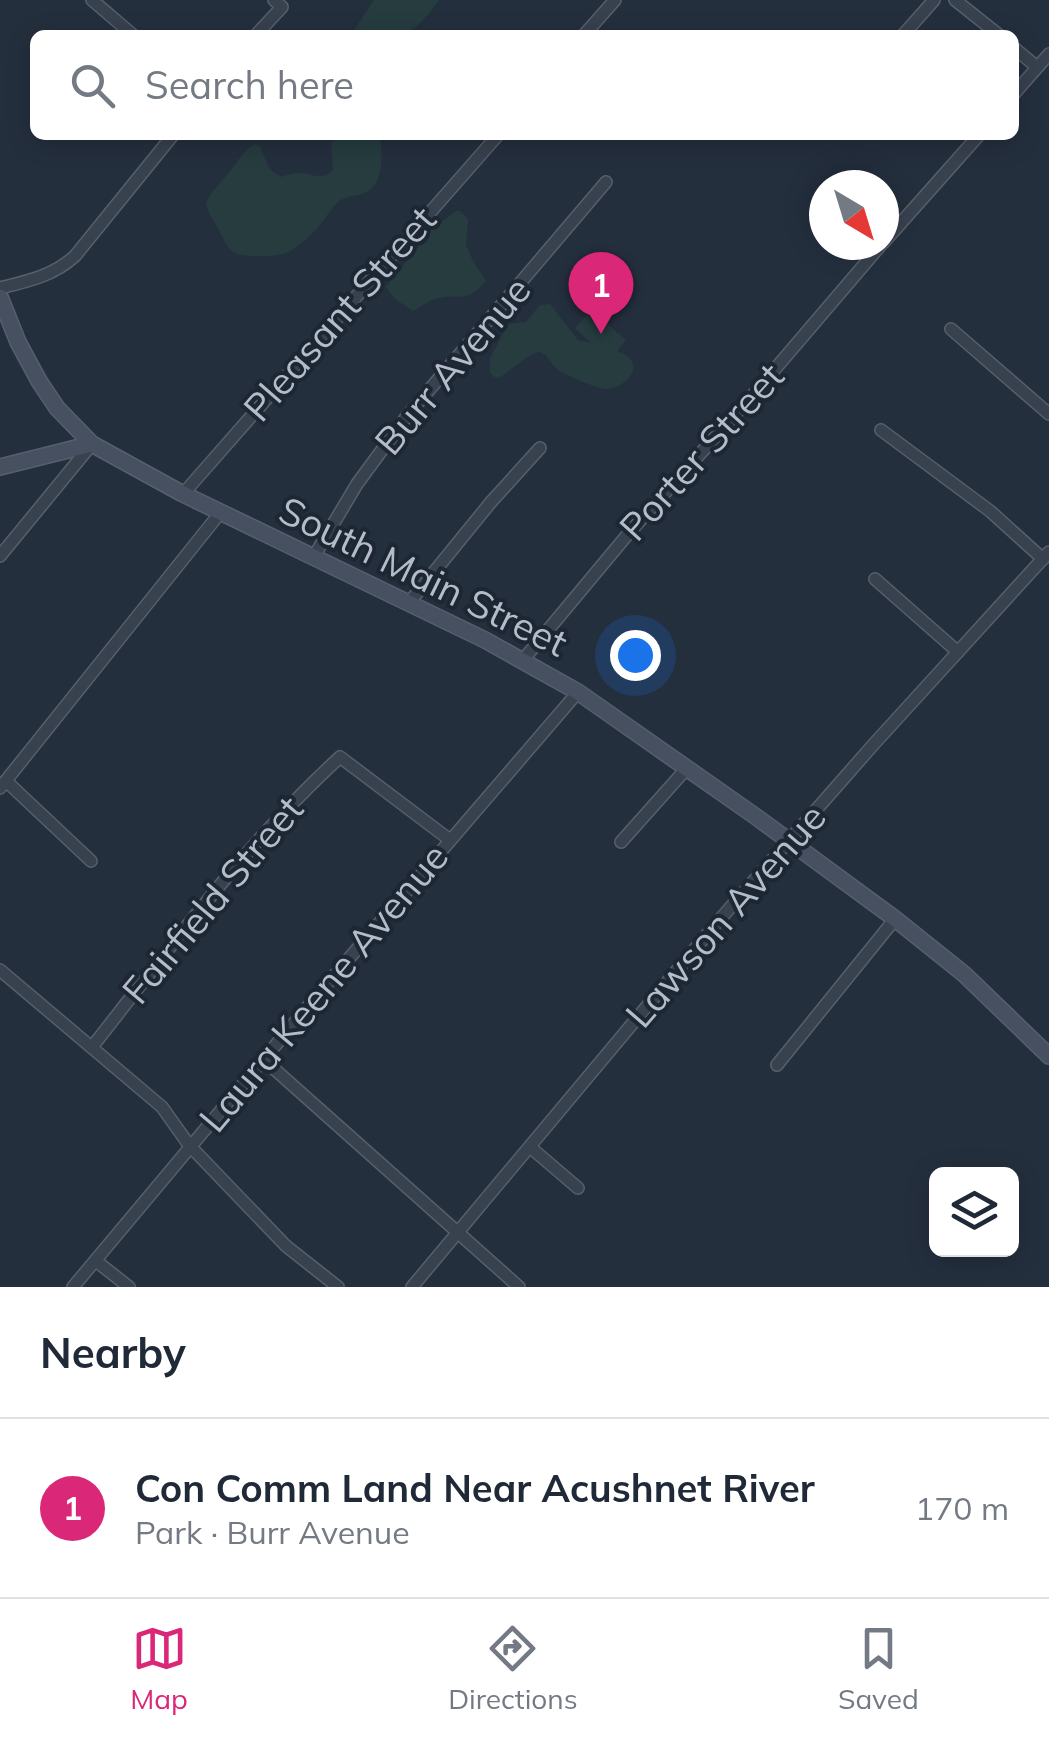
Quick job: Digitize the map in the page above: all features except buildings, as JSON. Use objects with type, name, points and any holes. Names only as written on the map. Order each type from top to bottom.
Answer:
[{"type":"main road","name":"South Main Street","points":[[0,298],[18,342],[45,390],[92,444],[220,513],[523,660],[578,692],[895,919],[964,974],[1049,1056]]},
{"type":"main road","points":[[0,467],[92,444]]},
{"type":"street","points":[[92,0],[127,30]]},
{"type":"street","points":[[588,30],[615,0]]},
{"type":"street","points":[[907,30],[934,0]]},
{"type":"street","points":[[956,0],[993,30]]},
{"type":"street","points":[[259,30],[278,3]]},
{"type":"street","points":[[1019,52],[1037,66]]},
{"type":"street","points":[[1019,88],[1049,54]]},
{"type":"street","points":[[0,288],[62,268],[169,140]]},
{"type":"street","name":"Pleasant Street","points":[[184,494],[494,140]]},
{"type":"street","name":"Porter Street","points":[[899,225],[975,140]]},
{"type":"street","name":"Burr Avenue","points":[[313,558],[358,484],[407,416],[606,182]]},
{"type":"street","name":"Porter Street","points":[[523,660],[868,260]]},
{"type":"street","points":[[951,329],[1049,414]]},
{"type":"street","points":[[880,430],[1046,556]]},
{"type":"street","points":[[0,556],[92,444]]},
{"type":"street","points":[[408,604],[540,448]]},
{"type":"street","points":[[91,860],[3,784],[220,513]]},
{"type":"street","name":"Lawson Avenue","points":[[412,1287],[715,926],[1046,556]]},
{"type":"street","points":[[875,580],[958,652]]},
{"type":"street","name":"Laura Keene Avenue","points":[[73,1287],[189,1145],[578,692]]},
{"type":"street","name":"Fairfield Street","points":[[92,1047],[236,865],[340,758],[450,840]]},
{"type":"street","points":[[621,842],[687,768]]},
{"type":"street","points":[[776,1065],[895,919]]},
{"type":"street","points":[[0,970],[162,1107],[189,1145],[286,1246],[338,1287]]},
{"type":"street","points":[[263,1059],[519,1287]]},
{"type":"street","points":[[530,1147],[578,1188]]},
{"type":"street","points":[[96,1261],[128,1287]]},
{"type":"green space","points":[[374,0],[439,0],[411,30],[354,30]]},
{"type":"green space","points":[[381,140],[381,164],[373,187],[338,202],[314,232],[288,252],[251,256],[230,249],[206,203],[246,151],[255,144],[260,147],[269,167],[282,177],[298,173],[321,176],[333,170],[331,143]]},
{"type":"green space","points":[[456,211],[468,219],[466,245],[486,281],[467,296],[435,299],[413,311],[386,287],[433,228]]},
{"type":"green space","points":[[550,304],[578,340],[591,343],[575,328],[591,310],[626,340],[617,351],[633,364],[628,379],[612,388],[595,387],[560,371],[539,352],[499,378],[494,377],[490,373],[490,358],[508,324],[526,322],[540,305]]},
{"type":"place","name":"Con Comm Land Near Acushnet River","points":[[601,334]]}]
